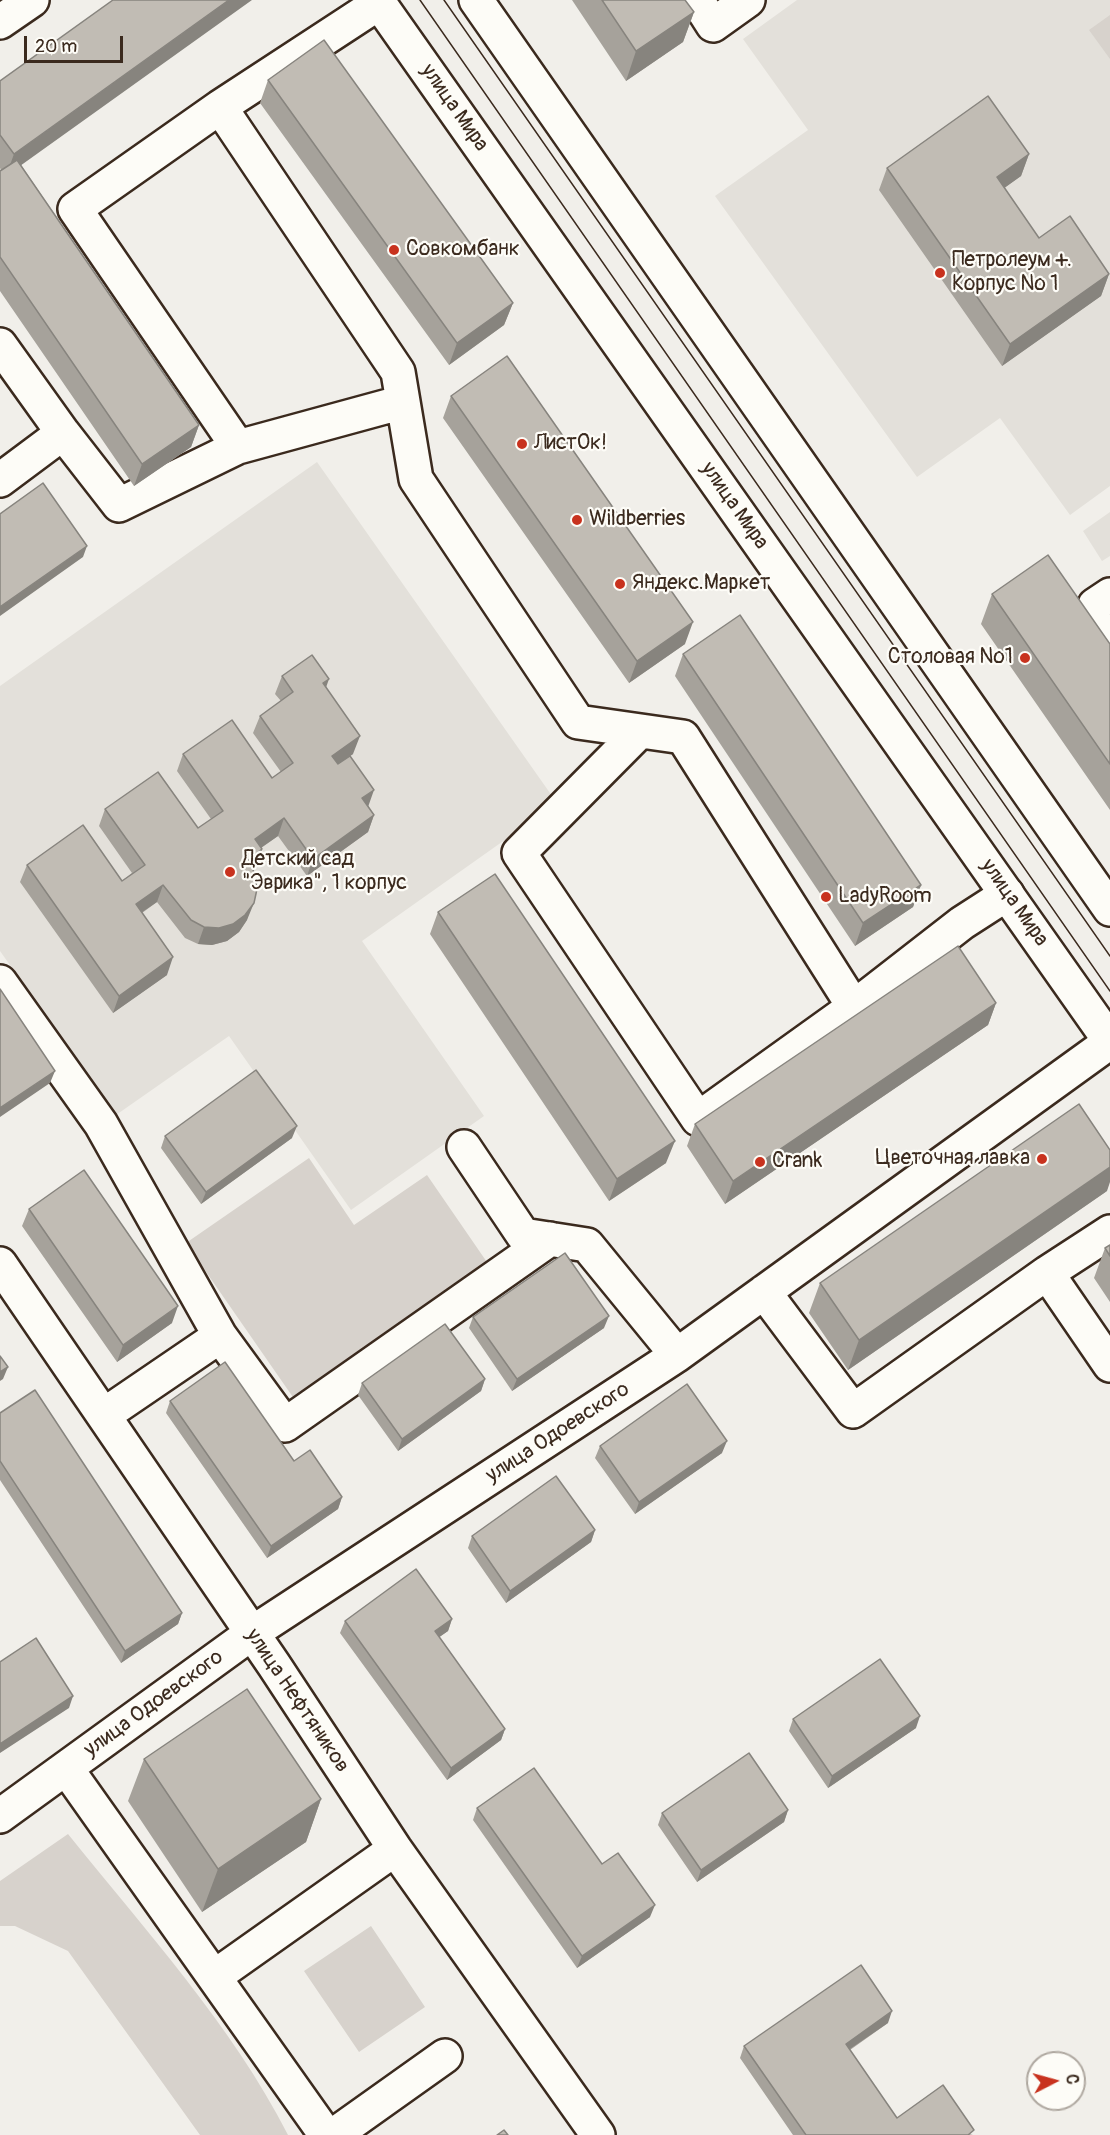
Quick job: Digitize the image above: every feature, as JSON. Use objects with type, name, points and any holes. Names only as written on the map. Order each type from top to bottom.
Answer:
[{"type":"street","points":[[0,21],[32,0]]},
{"type":"street","points":[[476,0],[1110,909]]},
{"type":"street","points":[[697,0],[713,25],[748,0]]},
{"type":"street","points":[[238,447],[75,209],[220,106],[378,1]]},
{"type":"street","name":"улица Мира","points":[[378,1],[1110,1042]]},
{"type":"street","points":[[220,106],[398,372],[417,479],[578,722],[683,737],[854,1007]]},
{"type":"street","points":[[0,345],[63,433],[119,505],[238,447],[403,402]]},
{"type":"street","points":[[0,480],[63,433]]},
{"type":"street","points":[[1110,595],[1095,606],[1110,629]]},
{"type":"street","points":[[640,731],[519,853],[698,1119],[854,1007],[962,923],[1007,894]]},
{"type":"street","points":[[0,982],[101,1124],[220,1336],[285,1425],[550,1239]]},
{"type":"street","name":"улица Одоевского","points":[[0,1816],[252,1633],[677,1355],[1110,1042]]},
{"type":"street","points":[[464,1147],[524,1234],[587,1245],[677,1355]]},
{"type":"street","points":[[764,1292],[853,1411],[1047,1273],[1110,1232]]},
{"type":"street","name":"улица Нефтяников","points":[[0,1264],[252,1633],[395,1849],[598,2135]]},
{"type":"street","points":[[1047,1273],[1110,1365]]},
{"type":"street","points":[[104,1415],[220,1336]]},
{"type":"street","points":[[66,1768],[326,2135]]},
{"type":"street","points":[[214,1977],[395,1849]]},
{"type":"street","points":[[334,2135],[445,2056]]},
{"type":"shaded area","name":"Петролеум +. Корпус № 1","points":[[797,0],[1110,0],[1110,486],[1070,515],[1000,418],[917,477],[715,196],[808,130],[743,39]]},
{"type":"shaded area","points":[[1110,15],[1110,59],[1089,30]]},
{"type":"shaded area","name":"Детский сад \"Эврика\", 1 корпус","points":[[317,462],[557,803],[362,941],[484,1116],[351,1210],[229,1036],[116,1115],[0,951],[0,686]]},
{"type":"shaded area","points":[[1110,512],[1110,556],[1102,561],[1083,531]]},
{"type":"shaded area","points":[[309,1158],[354,1225],[427,1175],[491,1268],[297,1403],[186,1243]]},
{"type":"shaded area","points":[[68,1834],[157,1942],[214,2017],[266,2094],[288,2135],[200,2135],[68,1951],[15,1926],[0,1926],[0,1881]]},
{"type":"shaded area","points":[[371,1926],[425,2007],[359,2052],[304,1971]]},
{"type":"building","points":[[113,0],[229,0],[14,154],[0,135],[0,81]]},
{"type":"building","points":[[602,0],[685,0],[694,12],[636,51]]},
{"type":"building","points":[[324,40],[513,303],[457,343],[268,80]]},
{"type":"building","points":[[988,96],[1029,154],[997,177],[1039,238],[1070,216],[1109,274],[1010,344],[887,168]]},
{"type":"building","points":[[17,160],[199,425],[142,464],[0,257],[0,171]]},
{"type":"building","points":[[507,356],[693,622],[637,661],[451,396]]},
{"type":"building","points":[[43,483],[87,546],[0,607],[0,514]]},
{"type":"building","points":[[1048,555],[1110,644],[1110,764],[992,594]]},
{"type":"building","points":[[740,615],[921,885],[863,923],[683,654]]},
{"type":"building","points":[[312,655],[329,679],[323,683],[360,736],[332,756],[338,764],[350,756],[374,790],[362,798],[374,815],[313,859],[284,818],[255,839],[262,849],[248,860],[255,874],[257,889],[254,903],[245,915],[233,924],[219,928],[204,927],[191,920],[163,885],[136,904],[173,957],[119,996],[27,865],[83,825],[122,881],[145,865],[105,809],[158,772],[198,828],[223,811],[183,754],[232,720],[272,778],[293,763],[260,716],[293,692],[282,676]]},
{"type":"building","points":[[495,874],[675,1141],[617,1179],[438,912]]},
{"type":"building","points":[[958,946],[996,1003],[733,1181],[695,1124]]},
{"type":"building","points":[[0,989],[55,1071],[0,1108]]},
{"type":"building","points":[[256,1070],[297,1126],[206,1192],[165,1136]]},
{"type":"building","points":[[1079,1104],[1110,1150],[1110,1167],[859,1340],[820,1283]]},
{"type":"building","points":[[84,1170],[178,1306],[123,1345],[29,1209]]},
{"type":"building","points":[[1110,1245],[1110,1256],[1105,1248]]},
{"type":"building","points":[[565,1253],[609,1316],[517,1379],[473,1317]]},
{"type":"building","points":[[445,1324],[485,1379],[402,1439],[362,1383]]},
{"type":"building","points":[[0,1356],[8,1367],[0,1372]]},
{"type":"building","points":[[225,1362],[294,1461],[310,1450],[342,1497],[271,1546],[170,1401]]},
{"type":"building","points":[[687,1384],[727,1441],[639,1502],[600,1446]]},
{"type":"building","points":[[35,1390],[182,1613],[125,1651],[0,1461],[0,1413]]},
{"type":"building","points":[[556,1476],[595,1530],[510,1591],[472,1536]]},
{"type":"building","points":[[416,1569],[452,1619],[435,1631],[505,1729],[451,1768],[345,1621]]},
{"type":"building","points":[[36,1638],[73,1696],[0,1744],[0,1662]]},
{"type":"building","points":[[880,1659],[920,1716],[832,1776],[793,1719]]},
{"type":"building","points":[[247,1689],[321,1799],[218,1869],[144,1759]]},
{"type":"building","points":[[749,1753],[788,1810],[701,1870],[662,1813]]},
{"type":"building","points":[[534,1768],[602,1864],[618,1853],[655,1905],[582,1956],[477,1808]]},
{"type":"building","points":[[861,1965],[892,2011],[846,2044],[897,2118],[943,2085],[974,2130],[968,2135],[806,2135],[744,2046]]},
{"type":"building","points":[[504,2130],[508,2135],[497,2135]]},
{"type":"tram line","points":[[420,0],[1110,991]]},
{"type":"tram line","points":[[444,0],[1110,956]]},
{"type":"place","name":"Совкомбанк","points":[[394,250]]},
{"type":"place","name":"Петролеум +. Корпус № 1","points":[[940,273]]},
{"type":"place","name":"ЛистОк!","points":[[522,444]]},
{"type":"place","name":"Wildberries","points":[[577,520]]},
{"type":"place","name":"Яндекс.Маркет","points":[[620,584]]},
{"type":"place","name":"Столовая №1","points":[[1025,658]]},
{"type":"place","name":"Детский сад \"Эврика\", 1 корпус","points":[[230,872]]},
{"type":"place","name":"LadyRoom","points":[[826,897]]},
{"type":"place","name":"Цветочная лавка","points":[[1042,1159]]},
{"type":"place","name":"Crank","points":[[760,1162]]}]
